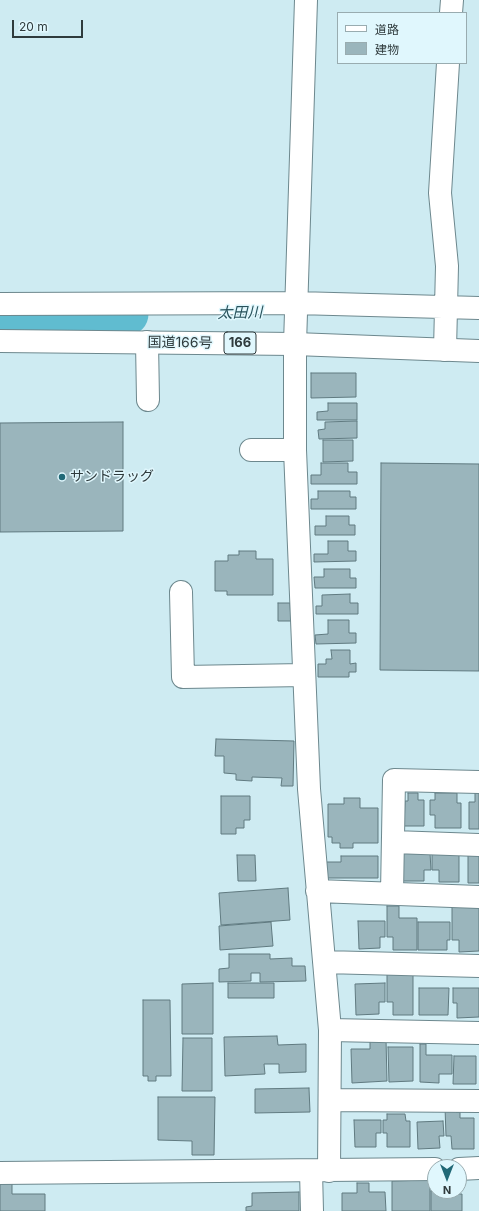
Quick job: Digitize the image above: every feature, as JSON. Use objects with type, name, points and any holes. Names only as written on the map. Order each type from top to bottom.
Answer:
[{"type":"main road","points":[[306,0],[296,320],[295,450],[309,789],[316,891],[330,1030],[330,1100],[320,1171],[312,1211]]},
{"type":"main road","points":[[451,12],[452,0]]},
{"type":"main road","points":[[445,350],[447,266],[440,194],[448,64]]},
{"type":"main road","points":[[0,304],[296,320],[447,316],[479,308]]},
{"type":"main road","name":"国道166号","points":[[0,341],[147,342],[296,320],[445,350],[479,351]]},
{"type":"main road","points":[[147,342],[148,400]]},
{"type":"main road","points":[[251,450],[295,450]]},
{"type":"main road","points":[[181,592],[183,677],[304,675]]},
{"type":"main road","points":[[392,893],[394,780],[479,782]]},
{"type":"main road","points":[[393,842],[479,845]]},
{"type":"main road","points":[[316,891],[479,897]]},
{"type":"main road","points":[[324,962],[479,966]]},
{"type":"main road","points":[[330,1030],[479,1033]]},
{"type":"main road","points":[[330,1100],[479,1101]]},
{"type":"main road","points":[[467,1169],[479,1168]]},
{"type":"main road","points":[[0,1173],[427,1169]]},
{"type":"building","points":[[311,373],[356,373],[356,397],[311,398]]},
{"type":"building","points":[[328,403],[357,403],[357,420],[317,420],[317,412],[328,411]]},
{"type":"building","points":[[357,421],[357,438],[319,439],[318,430],[325,429],[325,422]]},
{"type":"building","name":"サンドラッグ","points":[[123,422],[123,531],[0,532],[0,423]]},
{"type":"building","points":[[323,440],[353,440],[353,461],[323,462]]},
{"type":"building","points":[[321,463],[348,463],[348,472],[357,472],[357,484],[311,484],[311,475],[321,475]]},
{"type":"building","points":[[381,463],[479,464],[479,671],[380,670]]},
{"type":"building","points":[[318,491],[350,491],[350,497],[356,497],[356,509],[311,509],[311,499],[318,499]]},
{"type":"building","points":[[326,516],[349,516],[349,525],[355,525],[355,535],[315,535],[315,526],[326,526]]},
{"type":"building","points":[[328,541],[348,541],[348,551],[356,551],[356,561],[314,562],[314,554],[328,554]]},
{"type":"building","points":[[239,551],[256,551],[256,559],[273,559],[273,595],[227,595],[227,591],[215,591],[215,561],[228,561],[228,555],[239,555]]},
{"type":"building","points":[[324,569],[350,569],[350,578],[356,578],[356,588],[315,588],[314,577],[324,577]]},
{"type":"building","points":[[350,594],[350,603],[358,603],[358,614],[316,614],[316,606],[322,606],[322,595]]},
{"type":"building","points":[[278,603],[290,603],[291,621],[278,621]]},
{"type":"building","points":[[328,620],[349,620],[349,633],[356,633],[356,643],[316,644],[315,635],[328,634]]},
{"type":"building","points":[[331,650],[350,650],[350,664],[356,663],[356,672],[349,672],[349,677],[318,677],[318,664],[326,664],[326,659],[332,659]]},
{"type":"building","points":[[216,739],[294,741],[293,786],[281,786],[282,778],[252,777],[252,781],[236,780],[236,774],[224,773],[224,756],[215,756]]},
{"type":"building","points":[[408,793],[418,793],[418,800],[424,800],[424,826],[404,826],[405,801],[408,801]]},
{"type":"building","points":[[435,793],[457,793],[457,803],[461,803],[461,828],[435,828],[435,815],[430,815],[430,800],[435,800]]},
{"type":"building","points":[[475,793],[479,793],[479,829],[469,829],[469,802],[475,802]]},
{"type":"building","points":[[221,796],[250,796],[250,820],[244,820],[244,828],[236,828],[236,834],[221,834]]},
{"type":"building","points":[[344,798],[360,798],[360,808],[378,808],[378,843],[353,843],[353,848],[340,848],[340,843],[332,843],[332,837],[328,837],[328,804],[344,804]]},
{"type":"building","points":[[432,849],[459,849],[459,882],[439,882],[439,870],[432,870]]},
{"type":"building","points":[[479,849],[479,883],[468,883],[468,855]]},
{"type":"building","points":[[403,853],[430,853],[431,870],[424,870],[424,881],[403,881]]},
{"type":"building","points":[[237,855],[255,855],[256,881],[238,881]]},
{"type":"building","points":[[341,856],[378,856],[378,878],[325,878],[325,862],[341,862]]},
{"type":"building","points":[[288,888],[290,920],[221,925],[219,893]]},
{"type":"building","points":[[387,906],[399,906],[399,918],[417,918],[417,950],[393,950],[393,937],[387,937]]},
{"type":"building","points":[[452,907],[479,907],[479,951],[459,952],[459,940],[452,940]]},
{"type":"building","points":[[358,921],[385,921],[385,937],[380,937],[380,948],[359,949]]},
{"type":"building","points":[[271,922],[273,946],[220,950],[219,926]]},
{"type":"building","points":[[418,922],[450,922],[450,940],[447,940],[447,950],[418,950]]},
{"type":"building","points":[[229,954],[270,954],[270,959],[292,958],[292,966],[305,966],[306,981],[260,982],[260,973],[251,973],[251,981],[219,982],[219,969],[229,968]]},
{"type":"building","points":[[387,971],[413,971],[413,1015],[393,1015],[393,1002],[387,1002]]},
{"type":"building","points":[[213,983],[213,1034],[182,1034],[182,984]]},
{"type":"building","points":[[228,983],[274,983],[274,998],[228,998]]},
{"type":"building","points":[[385,983],[385,1002],[379,1002],[379,1014],[356,1015],[355,984]]},
{"type":"building","points":[[419,988],[449,988],[448,1015],[419,1015]]},
{"type":"building","points":[[453,988],[479,988],[479,1017],[457,1018],[457,1003],[453,1003]]},
{"type":"building","points":[[143,1000],[170,1000],[171,1076],[156,1076],[156,1081],[148,1081],[148,1076],[143,1076]]},
{"type":"building","points":[[277,1036],[278,1045],[306,1044],[306,1072],[279,1073],[279,1064],[264,1064],[265,1074],[225,1076],[224,1037]]},
{"type":"building","points":[[183,1038],[212,1038],[212,1091],[182,1091]]},
{"type":"building","points":[[386,1039],[387,1081],[352,1083],[351,1049],[370,1049],[370,1040]]},
{"type":"building","points":[[420,1044],[426,1044],[426,1055],[452,1055],[452,1074],[439,1074],[439,1083],[420,1082]]},
{"type":"building","points":[[388,1047],[413,1047],[413,1081],[389,1082]]},
{"type":"building","points":[[454,1056],[476,1056],[476,1084],[453,1084]]},
{"type":"building","points":[[309,1088],[310,1112],[255,1113],[255,1089]]},
{"type":"building","points":[[158,1097],[215,1097],[214,1155],[192,1155],[192,1141],[158,1140]]},
{"type":"building","points":[[445,1107],[456,1107],[456,1112],[460,1112],[460,1118],[474,1118],[474,1149],[452,1149],[451,1136],[446,1136]]},
{"type":"building","points":[[387,1114],[405,1114],[406,1121],[410,1121],[410,1147],[387,1147],[387,1133],[383,1133],[383,1120],[387,1120]]},
{"type":"building","points":[[354,1120],[381,1120],[381,1133],[376,1133],[376,1147],[355,1147]]},
{"type":"building","points":[[443,1121],[444,1136],[439,1136],[440,1148],[418,1149],[417,1122]]},
{"type":"building","points":[[0,1178],[12,1178],[12,1194],[45,1194],[45,1211],[0,1211]]},
{"type":"building","points":[[427,1180],[427,1199],[430,1199],[430,1211],[392,1211],[392,1181]]},
{"type":"building","points":[[357,1183],[369,1183],[369,1192],[385,1192],[386,1211],[342,1211],[342,1193],[357,1193]]},
{"type":"building","points":[[299,1192],[299,1211],[246,1211],[246,1207],[252,1206],[252,1193]]},
{"type":"building","points":[[431,1199],[462,1199],[462,1211],[431,1211]]},
{"type":"waterway","name":"太田川","points":[[0,316],[127,314]]},
{"type":"place","name":"サンドラッグ","points":[[62,477]]}]
